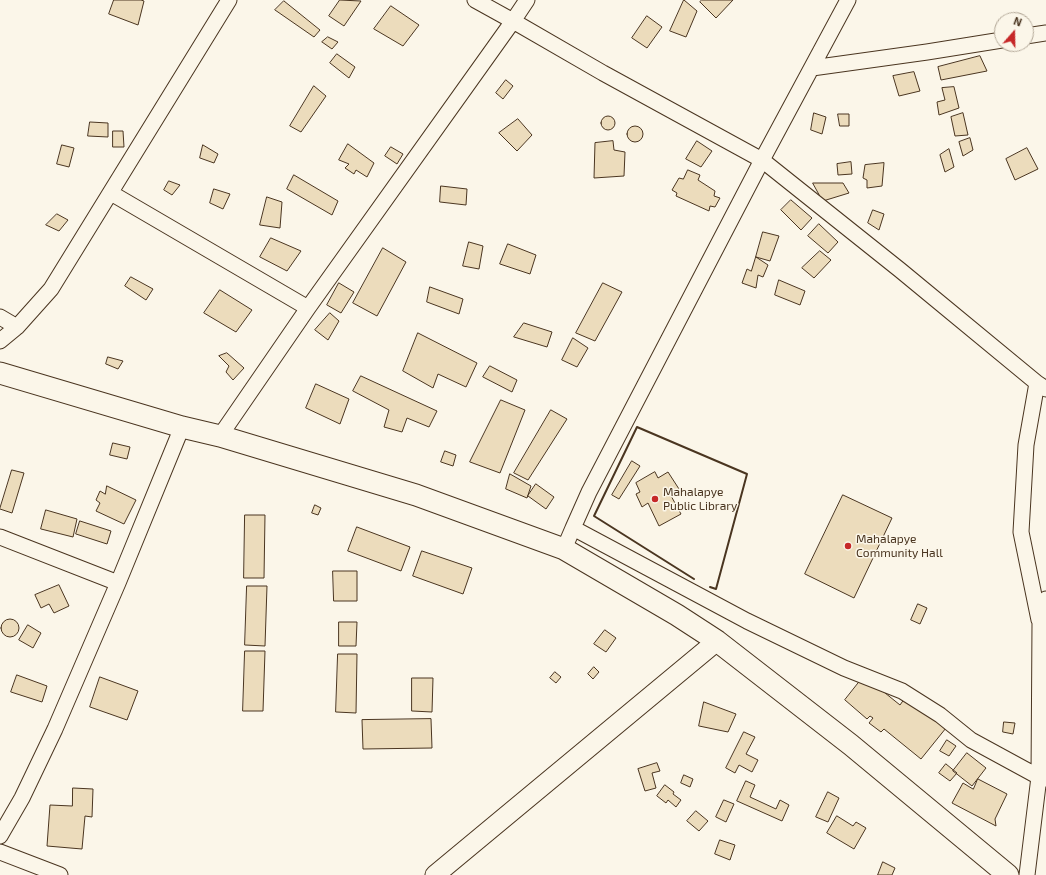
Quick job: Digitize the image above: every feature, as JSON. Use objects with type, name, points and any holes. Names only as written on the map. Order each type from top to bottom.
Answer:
[{"type":"main road","points":[[0,374],[182,427],[220,436],[416,495],[564,549],[717,641],[851,745],[1008,875]]},
{"type":"street","points":[[0,341],[17,327],[51,289],[229,0]]},
{"type":"street","points":[[474,0],[762,160],[1042,386],[1026,445],[1021,532],[1040,623],[1042,778],[1028,875]]},
{"type":"street","points":[[220,436],[308,308],[527,0]]},
{"type":"street","points":[[564,549],[589,492],[762,160],[848,0]]},
{"type":"street","points":[[1034,35],[1046,33]]},
{"type":"street","points":[[812,68],[994,41]]},
{"type":"street","points":[[111,193],[308,308]]},
{"type":"street","points":[[0,317],[17,327]]},
{"type":"street","points":[[0,836],[22,798],[42,756],[118,583],[182,427]]},
{"type":"street","points":[[573,528],[747,622],[844,668],[902,691],[940,716],[971,740],[1042,778]]},
{"type":"street","points":[[0,537],[118,583]]},
{"type":"street","points":[[1040,623],[1046,600]]},
{"type":"street","points":[[435,875],[717,641]]},
{"type":"street","points":[[0,852],[60,875]]},
{"type":"building","points":[[114,0],[144,1],[138,25],[109,14]]},
{"type":"building","points":[[340,0],[361,1],[344,26],[329,16]]},
{"type":"building","points":[[684,0],[697,11],[686,37],[670,31]]},
{"type":"building","points":[[702,0],[733,0],[716,18],[700,2]]},
{"type":"building","points":[[284,1],[320,30],[314,37],[275,10]]},
{"type":"building","points":[[391,6],[419,25],[403,46],[374,29]]},
{"type":"building","points":[[647,16],[662,27],[647,48],[632,38]]},
{"type":"building","points":[[328,37],[338,42],[332,49],[322,42]]},
{"type":"building","points":[[337,54],[355,67],[349,78],[330,63]]},
{"type":"building","points":[[980,56],[987,71],[941,80],[938,67]]},
{"type":"building","points":[[914,72],[920,91],[899,96],[893,76]]},
{"type":"building","points":[[506,80],[513,86],[503,99],[496,93]]},
{"type":"building","points":[[314,86],[326,96],[301,132],[290,126]]},
{"type":"building","points":[[954,87],[959,108],[939,115],[937,102],[945,100],[942,88]]},
{"type":"building","points":[[814,113],[826,117],[822,134],[811,130]]},
{"type":"building","points":[[963,113],[968,135],[955,136],[951,117]]},
{"type":"building","points":[[838,114],[849,114],[849,126],[840,126]]},
{"type":"building","points":[[605,116],[611,116],[615,120],[615,126],[611,130],[605,130],[601,126],[601,120]]},
{"type":"building","points":[[518,119],[532,135],[517,151],[499,133]]},
{"type":"building","points":[[90,122],[108,123],[108,137],[88,136]]},
{"type":"building","points":[[635,126],[642,131],[643,134],[638,141],[635,142],[628,137],[627,134],[632,127]]},
{"type":"building","points":[[113,131],[123,131],[124,147],[113,147]]},
{"type":"building","points":[[970,138],[973,150],[963,156],[959,142]]},
{"type":"building","points":[[613,141],[614,150],[625,152],[624,176],[594,178],[595,143]]},
{"type":"building","points":[[697,141],[712,151],[701,167],[686,159]]},
{"type":"building","points":[[348,144],[374,163],[367,177],[356,170],[354,174],[345,168],[349,164],[339,160]]},
{"type":"building","points":[[62,145],[74,148],[69,167],[57,164]]},
{"type":"building","points":[[203,145],[218,154],[214,163],[200,158]]},
{"type":"building","points":[[391,147],[403,154],[397,164],[385,156]]},
{"type":"building","points":[[1027,148],[1038,169],[1015,180],[1006,159]]},
{"type":"building","points":[[949,149],[954,167],[945,172],[940,155]]},
{"type":"building","points":[[851,162],[852,174],[838,175],[837,164]]},
{"type":"building","points":[[884,163],[882,186],[867,188],[867,180],[863,178],[865,165]]},
{"type":"building","points":[[688,170],[700,175],[698,180],[715,191],[714,196],[720,198],[715,207],[710,206],[709,211],[676,196],[677,193],[672,190],[679,178],[683,179]]},
{"type":"building","points":[[294,175],[338,201],[332,215],[287,189]]},
{"type":"building","points":[[169,181],[180,185],[172,195],[164,190]]},
{"type":"building","points":[[813,183],[843,183],[849,193],[823,201]]},
{"type":"building","points":[[441,186],[467,189],[466,205],[440,202]]},
{"type":"building","points":[[214,189],[230,194],[223,209],[210,203]]},
{"type":"building","points":[[267,197],[282,202],[280,228],[260,225]]},
{"type":"building","points":[[791,200],[812,218],[801,230],[781,210]]},
{"type":"building","points":[[873,210],[884,214],[879,230],[868,223]]},
{"type":"building","points":[[57,214],[68,220],[59,231],[46,225]]},
{"type":"building","points":[[819,224],[838,242],[828,253],[808,236]]},
{"type":"building","points":[[763,232],[779,236],[770,261],[756,257]]},
{"type":"building","points":[[271,238],[301,251],[287,271],[260,257]]},
{"type":"building","points":[[469,242],[483,246],[479,269],[463,266]]},
{"type":"building","points":[[508,244],[536,255],[530,274],[500,264]]},
{"type":"building","points":[[383,248],[406,262],[377,316],[353,303]]},
{"type":"building","points":[[820,251],[831,260],[814,278],[802,268]]},
{"type":"building","points":[[756,257],[768,265],[763,277],[758,275],[756,288],[742,283],[747,269],[751,271]]},
{"type":"building","points":[[131,277],[153,289],[146,300],[125,286]]},
{"type":"building","points":[[779,280],[805,291],[800,305],[775,295]]},
{"type":"building","points":[[339,283],[354,292],[341,313],[327,305]]},
{"type":"building","points":[[603,283],[622,292],[595,341],[576,333]]},
{"type":"building","points":[[430,287],[463,299],[459,314],[427,302]]},
{"type":"building","points":[[220,290],[252,310],[236,332],[204,313]]},
{"type":"building","points":[[330,313],[339,321],[328,340],[315,330]]},
{"type":"building","points":[[524,323],[552,332],[547,347],[514,337]]},
{"type":"building","points":[[418,333],[477,363],[466,387],[438,374],[433,388],[403,371]]},
{"type":"building","points":[[573,338],[588,348],[577,367],[562,360]]},
{"type":"building","points":[[227,353],[244,368],[233,380],[226,372],[229,366],[219,356]]},
{"type":"building","points":[[108,357],[123,361],[118,369],[106,364]]},
{"type":"building","points":[[490,366],[517,380],[512,392],[483,377]]},
{"type":"building","points":[[361,376],[437,411],[429,427],[407,418],[402,432],[384,427],[389,410],[353,391]]},
{"type":"building","points":[[316,384],[349,399],[340,424],[306,408]]},
{"type":"building","points":[[501,400],[525,410],[500,473],[470,462]]},
{"type":"building","points":[[551,410],[567,419],[528,480],[514,473]]},
{"type":"building","points":[[113,443],[130,447],[127,459],[110,455]]},
{"type":"building","points":[[445,451],[456,455],[453,466],[441,462]]},
{"type":"building","points":[[632,461],[640,466],[619,499],[612,495]]},
{"type":"building","points":[[12,470],[24,473],[12,513],[0,509]]},
{"type":"building","name":"Mahalapye Public Library","points":[[655,472],[658,478],[668,472],[679,489],[670,494],[681,514],[659,526],[648,503],[642,507],[636,494],[640,492],[636,483]]},
{"type":"building","points":[[510,474],[531,486],[527,498],[506,489]]},
{"type":"building","points":[[536,484],[554,497],[546,509],[528,496]]},
{"type":"building","points":[[107,486],[136,500],[124,524],[96,511],[100,503],[96,500],[100,491],[105,494]]},
{"type":"building","name":"Mahalapye Community Hall","points":[[843,495],[892,518],[854,598],[805,574]]},
{"type":"building","points":[[315,505],[321,508],[318,515],[312,513]]},
{"type":"building","points":[[46,510],[77,519],[73,537],[41,529]]},
{"type":"building","points":[[245,515],[265,515],[264,578],[244,578]]},
{"type":"building","points":[[80,521],[111,531],[107,544],[76,534]]},
{"type":"building","points":[[357,527],[410,547],[401,571],[348,551]]},
{"type":"building","points":[[422,551],[472,568],[463,594],[413,576]]},
{"type":"building","points":[[333,571],[357,571],[357,601],[334,601]]},
{"type":"building","points":[[59,585],[69,606],[54,613],[49,604],[41,608],[35,595]]},
{"type":"building","points":[[247,586],[267,586],[265,646],[245,645]]},
{"type":"building","points":[[918,604],[927,608],[920,624],[911,620]]},
{"type":"building","points":[[10,619],[16,622],[19,628],[16,634],[10,637],[4,634],[1,628],[4,622]]},
{"type":"building","points":[[339,622],[357,622],[356,646],[339,646]]},
{"type":"building","points":[[28,625],[41,633],[33,648],[19,640]]},
{"type":"building","points":[[605,630],[616,638],[606,652],[594,644]]},
{"type":"building","points":[[245,651],[265,651],[263,711],[243,711]]},
{"type":"building","points":[[338,654],[357,654],[356,713],[336,712]]},
{"type":"building","points":[[594,667],[599,672],[593,679],[588,674]]},
{"type":"building","points":[[555,672],[561,677],[556,683],[550,678]]},
{"type":"building","points":[[17,675],[47,686],[42,702],[11,692]]},
{"type":"building","points":[[864,676],[900,705],[907,695],[946,728],[921,759],[884,729],[881,732],[869,723],[873,718],[870,716],[867,719],[845,700]]},
{"type":"building","points":[[100,677],[138,691],[127,720],[90,707]]},
{"type":"building","points":[[412,678],[433,678],[432,712],[412,711]]},
{"type":"building","points":[[704,702],[736,714],[728,732],[699,726]]},
{"type":"building","points":[[431,719],[432,748],[363,749],[362,720]]},
{"type":"building","points":[[1004,722],[1015,723],[1013,734],[1003,732]]},
{"type":"building","points":[[744,732],[755,737],[746,754],[758,760],[752,772],[739,765],[735,773],[726,768]]},
{"type":"building","points":[[947,740],[956,746],[949,756],[940,751]]},
{"type":"building","points":[[967,753],[986,768],[972,786],[953,771]]},
{"type":"building","points":[[657,763],[660,771],[652,773],[656,788],[645,791],[638,769]]},
{"type":"building","points":[[946,764],[957,773],[950,781],[939,773]]},
{"type":"building","points":[[684,775],[693,779],[690,787],[681,783]]},
{"type":"building","points":[[978,779],[1007,794],[995,819],[996,826],[952,803],[963,783],[973,789]]},
{"type":"building","points":[[746,781],[755,785],[750,797],[776,809],[780,800],[789,805],[782,821],[737,801]]},
{"type":"building","points":[[665,785],[681,800],[676,807],[668,800],[666,803],[657,796]]},
{"type":"building","points":[[73,788],[93,789],[92,817],[85,816],[82,849],[47,846],[50,805],[72,806]]},
{"type":"building","points":[[828,792],[839,798],[828,822],[816,817]]},
{"type":"building","points":[[724,800],[734,804],[726,822],[716,817]]},
{"type":"building","points":[[696,811],[708,821],[699,831],[687,821]]},
{"type":"building","points":[[837,816],[853,826],[856,822],[866,828],[854,849],[827,833]]},
{"type":"building","points":[[720,840],[735,845],[730,860],[715,854]]},
{"type":"building","points":[[883,862],[895,868],[892,875],[878,875]]},
{"type":"wall","points":[[694,579],[594,516],[637,427],[747,474],[716,589],[710,587]]},
{"type":"place","name":"Mahalapye Public Library","points":[[655,499]]},
{"type":"place","name":"Mahalapye Community Hall","points":[[848,546]]}]
